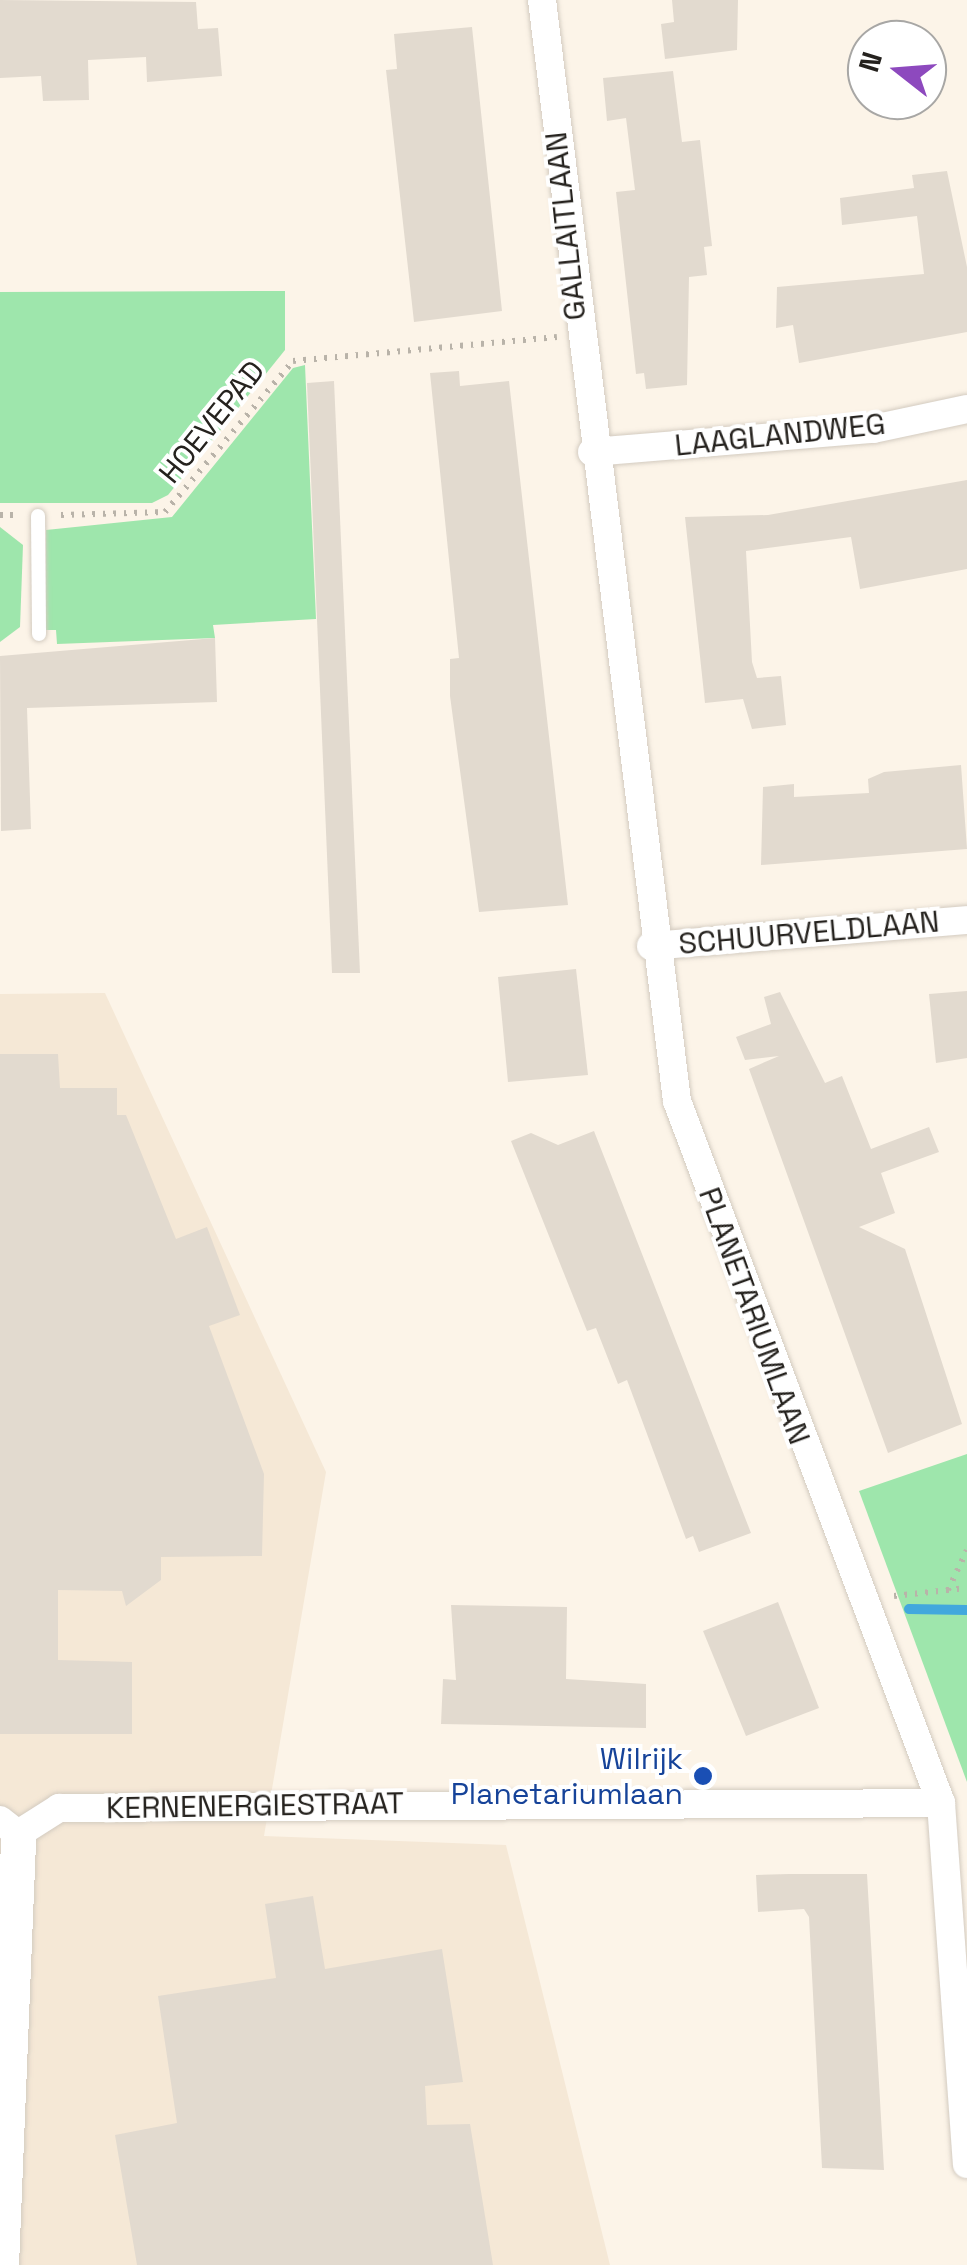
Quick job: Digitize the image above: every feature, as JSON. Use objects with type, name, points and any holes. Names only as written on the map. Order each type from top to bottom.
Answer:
[{"type":"street","name":"GALLAITLAAN","points":[[542,0],[592,452]]},
{"type":"street","name":"LAAGLANDWEG","points":[[592,452],[874,428],[967,409]]},
{"type":"street","name":"PLANETARIUMLAAN","points":[[592,452],[651,946],[676,1101],[860,1600],[941,1803],[967,2164]]},
{"type":"street","name":"SCHUURVELDLAAN","points":[[651,946],[967,920]]},
{"type":"street","name":"KERNENERGIESTRAAT","points":[[9,1827],[59,1808],[941,1803]]},
{"type":"street","points":[[1,2265],[9,1827]]},
{"type":"lane","points":[[38,516],[39,634]]},
{"type":"path","name":"HOEVEPAD","points":[[0,516],[166,512],[293,361],[578,335]]},
{"type":"path","points":[[948,1590],[967,1550]]},
{"type":"path","points":[[860,1600],[967,1588]]},
{"type":"shaded area","points":[[105,993],[326,1472],[264,1836],[506,1845],[610,2265],[0,2265],[0,994]]},
{"type":"green space","points":[[285,291],[285,350],[168,495],[152,503],[0,503],[0,292]]},
{"type":"green space","points":[[305,365],[316,619],[213,625],[215,638],[57,644],[56,630],[45,630],[46,530],[172,517],[293,368]]},
{"type":"green space","points":[[0,527],[23,545],[20,627],[0,642]]},
{"type":"green space","points":[[967,1454],[967,1782],[859,1491]]},
{"type":"building","points":[[0,0],[196,2],[198,29],[218,28],[222,76],[147,82],[146,57],[88,60],[89,100],[43,101],[41,76],[0,78]]},
{"type":"building","points":[[672,0],[738,0],[737,50],[665,59],[661,24],[674,22]]},
{"type":"building","points":[[472,27],[502,311],[414,322],[386,70],[397,69],[394,34]]},
{"type":"building","points":[[673,71],[682,142],[700,140],[712,246],[704,247],[707,275],[689,277],[687,385],[646,389],[644,373],[636,374],[616,192],[635,190],[626,118],[607,121],[603,78]]},
{"type":"building","points":[[947,171],[967,267],[967,332],[799,363],[793,325],[776,328],[777,287],[924,274],[917,216],[842,225],[840,198],[914,188],[912,175]]},
{"type":"building","points":[[459,371],[460,386],[509,381],[568,905],[479,912],[450,696],[450,659],[459,658],[430,373]]},
{"type":"building","points":[[334,381],[360,973],[332,973],[307,383]]},
{"type":"building","points":[[967,480],[967,569],[860,589],[851,537],[746,551],[752,662],[757,678],[781,676],[786,725],[752,729],[743,699],[705,703],[685,517],[768,515]]},
{"type":"building","points":[[215,638],[217,702],[27,708],[31,829],[1,831],[0,656]]},
{"type":"building","points":[[961,765],[967,849],[761,865],[763,787],[794,784],[794,797],[869,793],[868,779],[884,772]]},
{"type":"building","points":[[576,969],[588,1075],[508,1082],[498,977]]},
{"type":"building","points":[[967,991],[967,1058],[936,1063],[929,994]]},
{"type":"building","points":[[780,992],[825,1083],[842,1076],[871,1149],[929,1127],[939,1152],[881,1173],[895,1213],[859,1227],[905,1249],[962,1424],[888,1453],[749,1069],[779,1056],[745,1060],[736,1037],[771,1024],[764,997]]},
{"type":"building","points":[[0,1054],[58,1054],[60,1088],[117,1088],[117,1115],[126,1115],[176,1239],[207,1227],[240,1315],[209,1326],[264,1474],[262,1556],[161,1557],[161,1580],[126,1606],[122,1591],[58,1590],[58,1660],[132,1662],[132,1734],[0,1734]]},
{"type":"building","points":[[594,1131],[751,1533],[699,1552],[693,1536],[686,1539],[627,1380],[618,1384],[596,1328],[587,1331],[511,1141],[531,1133],[558,1145]]},
{"type":"building","points":[[778,1602],[819,1708],[746,1736],[703,1631]]},
{"type":"building","points":[[451,1605],[567,1607],[566,1679],[646,1684],[646,1728],[441,1724],[443,1679],[456,1680]]},
{"type":"building","points":[[867,1874],[884,2170],[822,2168],[809,1917],[804,1909],[758,1912],[756,1875]]},
{"type":"building","points":[[313,1896],[325,1969],[442,1949],[463,2082],[425,2086],[427,2125],[470,2124],[493,2265],[137,2265],[115,2135],[177,2123],[158,1996],[276,1978],[265,1904]]},
{"type":"waterway","points":[[909,1609],[967,1610]]},
{"type":"place","name":"Wilrijk Planetariumlaan","points":[[703,1776]]}]
